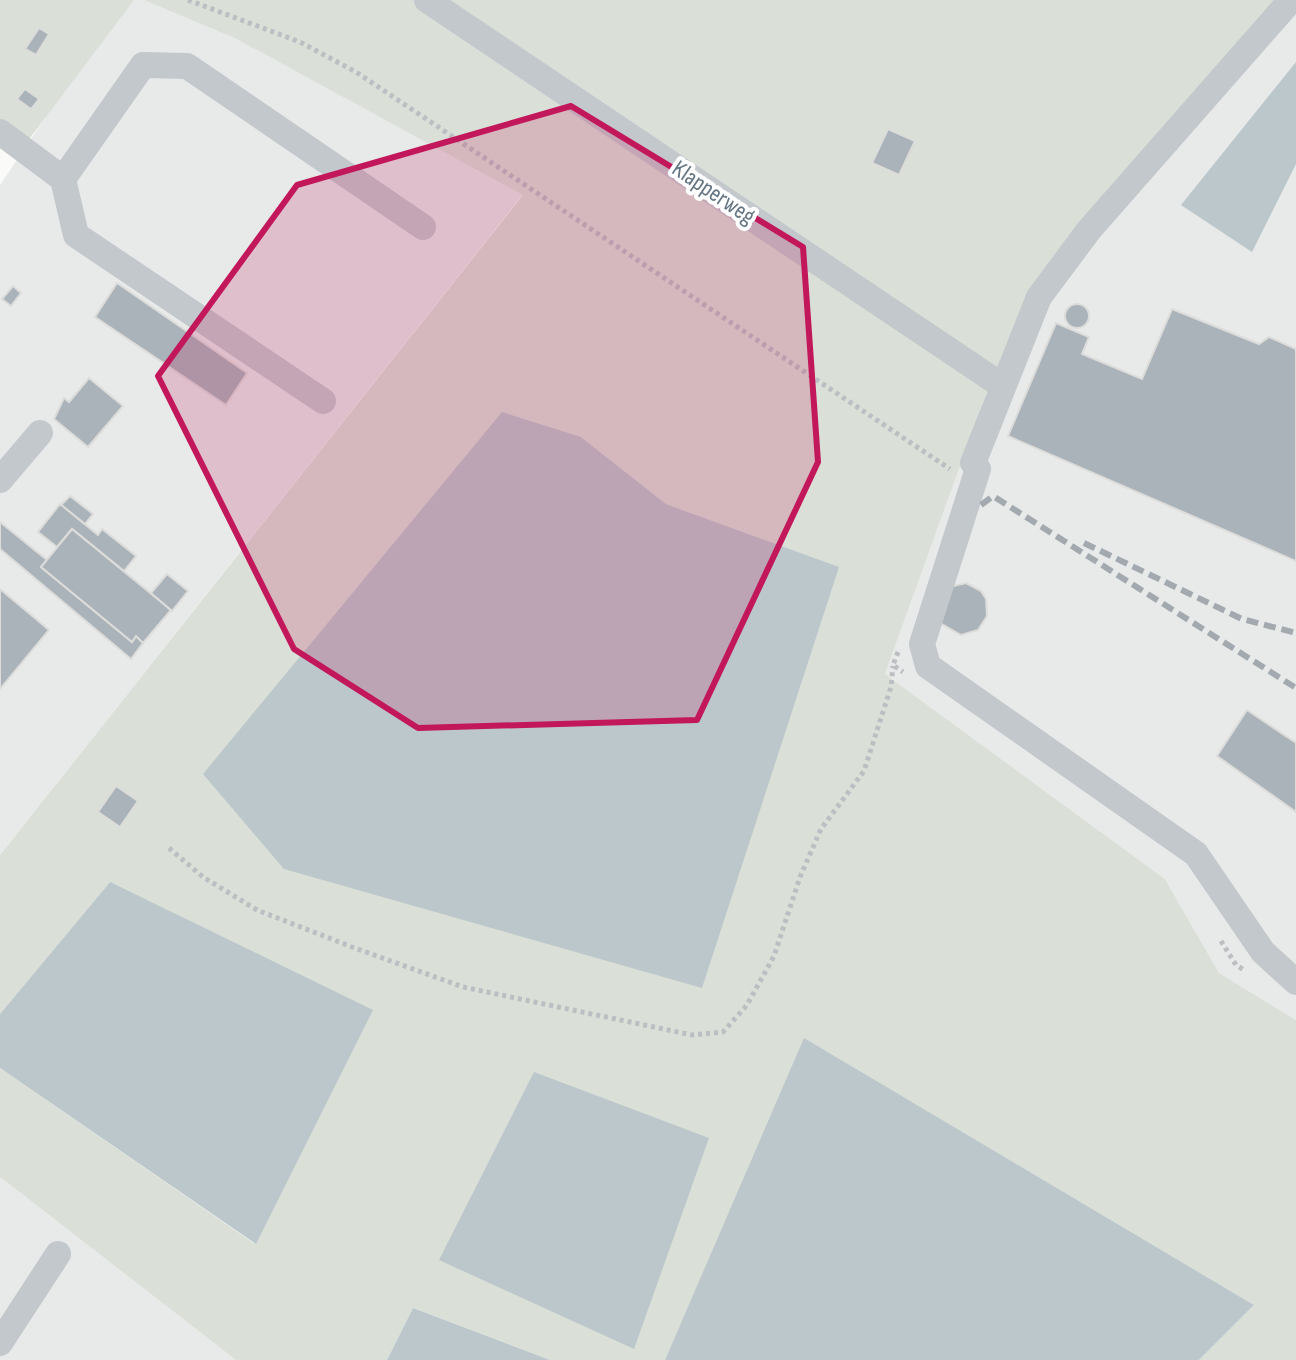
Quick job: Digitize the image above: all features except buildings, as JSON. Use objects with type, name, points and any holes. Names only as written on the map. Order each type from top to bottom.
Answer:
[{"type":"street","name":"Klapperweg","points":[[427,0],[1001,385]]},
{"type":"street","points":[[1291,0],[1089,230],[1039,297],[1001,385],[973,463],[978,469],[922,644],[928,666],[1196,854],[1263,952],[1296,982]]},
{"type":"street","points":[[63,179],[143,65],[187,66],[423,227]]},
{"type":"street","points":[[0,132],[63,179],[76,235],[323,401]]},
{"type":"street","points":[[0,480],[40,433]]},
{"type":"street","points":[[0,1343],[58,1254]]},
{"type":"path","points":[[188,0],[300,42],[356,72],[939,462]]},
{"type":"path","points":[[169,848],[203,877],[257,910],[463,987],[692,1035],[723,1032],[747,1005],[774,956],[800,877],[821,829],[864,771],[891,687],[893,665]]},
{"type":"highlighted area","points":[[571,106],[803,247],[818,462],[697,720],[418,728],[294,649],[158,376],[297,185]]},
{"type":"shaded area","points":[[0,0],[134,0],[27,142],[0,124]]},
{"type":"shaded area","points":[[134,0],[144,0],[234,36],[523,194],[0,855],[0,185],[72,78]]},
{"type":"shaded area","points":[[144,0],[1283,0],[994,372],[885,674],[1165,879],[1219,973],[1296,1020],[1296,1360],[1199,1360],[1254,1305],[805,1039],[665,1360],[550,1360],[413,1308],[387,1360],[236,1360],[0,1177],[0,1068],[255,1244],[110,882],[0,1014],[0,855],[523,195],[235,38]],"holes":[[[581,437],[666,504],[838,567],[203,774]]]},
{"type":"shaded area","points":[[1296,0],[1296,1020],[1219,973],[1165,879],[885,674],[994,372],[1029,303]]},
{"type":"shaded area","points":[[1296,62],[1296,164],[1252,252],[1181,205]]},
{"type":"shaded area","points":[[502,412],[581,437],[666,504],[839,567],[702,988],[284,869],[203,774]]},
{"type":"shaded area","points":[[110,882],[373,1010],[256,1244],[0,1068],[0,1014]]},
{"type":"shaded area","points":[[804,1038],[1254,1305],[1199,1360],[665,1360]]},
{"type":"shaded area","points":[[534,1072],[709,1138],[634,1349],[439,1260]]},
{"type":"shaded area","points":[[0,1177],[236,1360],[0,1360]]},
{"type":"shaded area","points":[[413,1308],[550,1360],[387,1360]]},
{"type":"railway","points":[[981,505],[993,496],[1296,688]]},
{"type":"railway","points":[[1084,543],[1242,619],[1296,633]]}]
